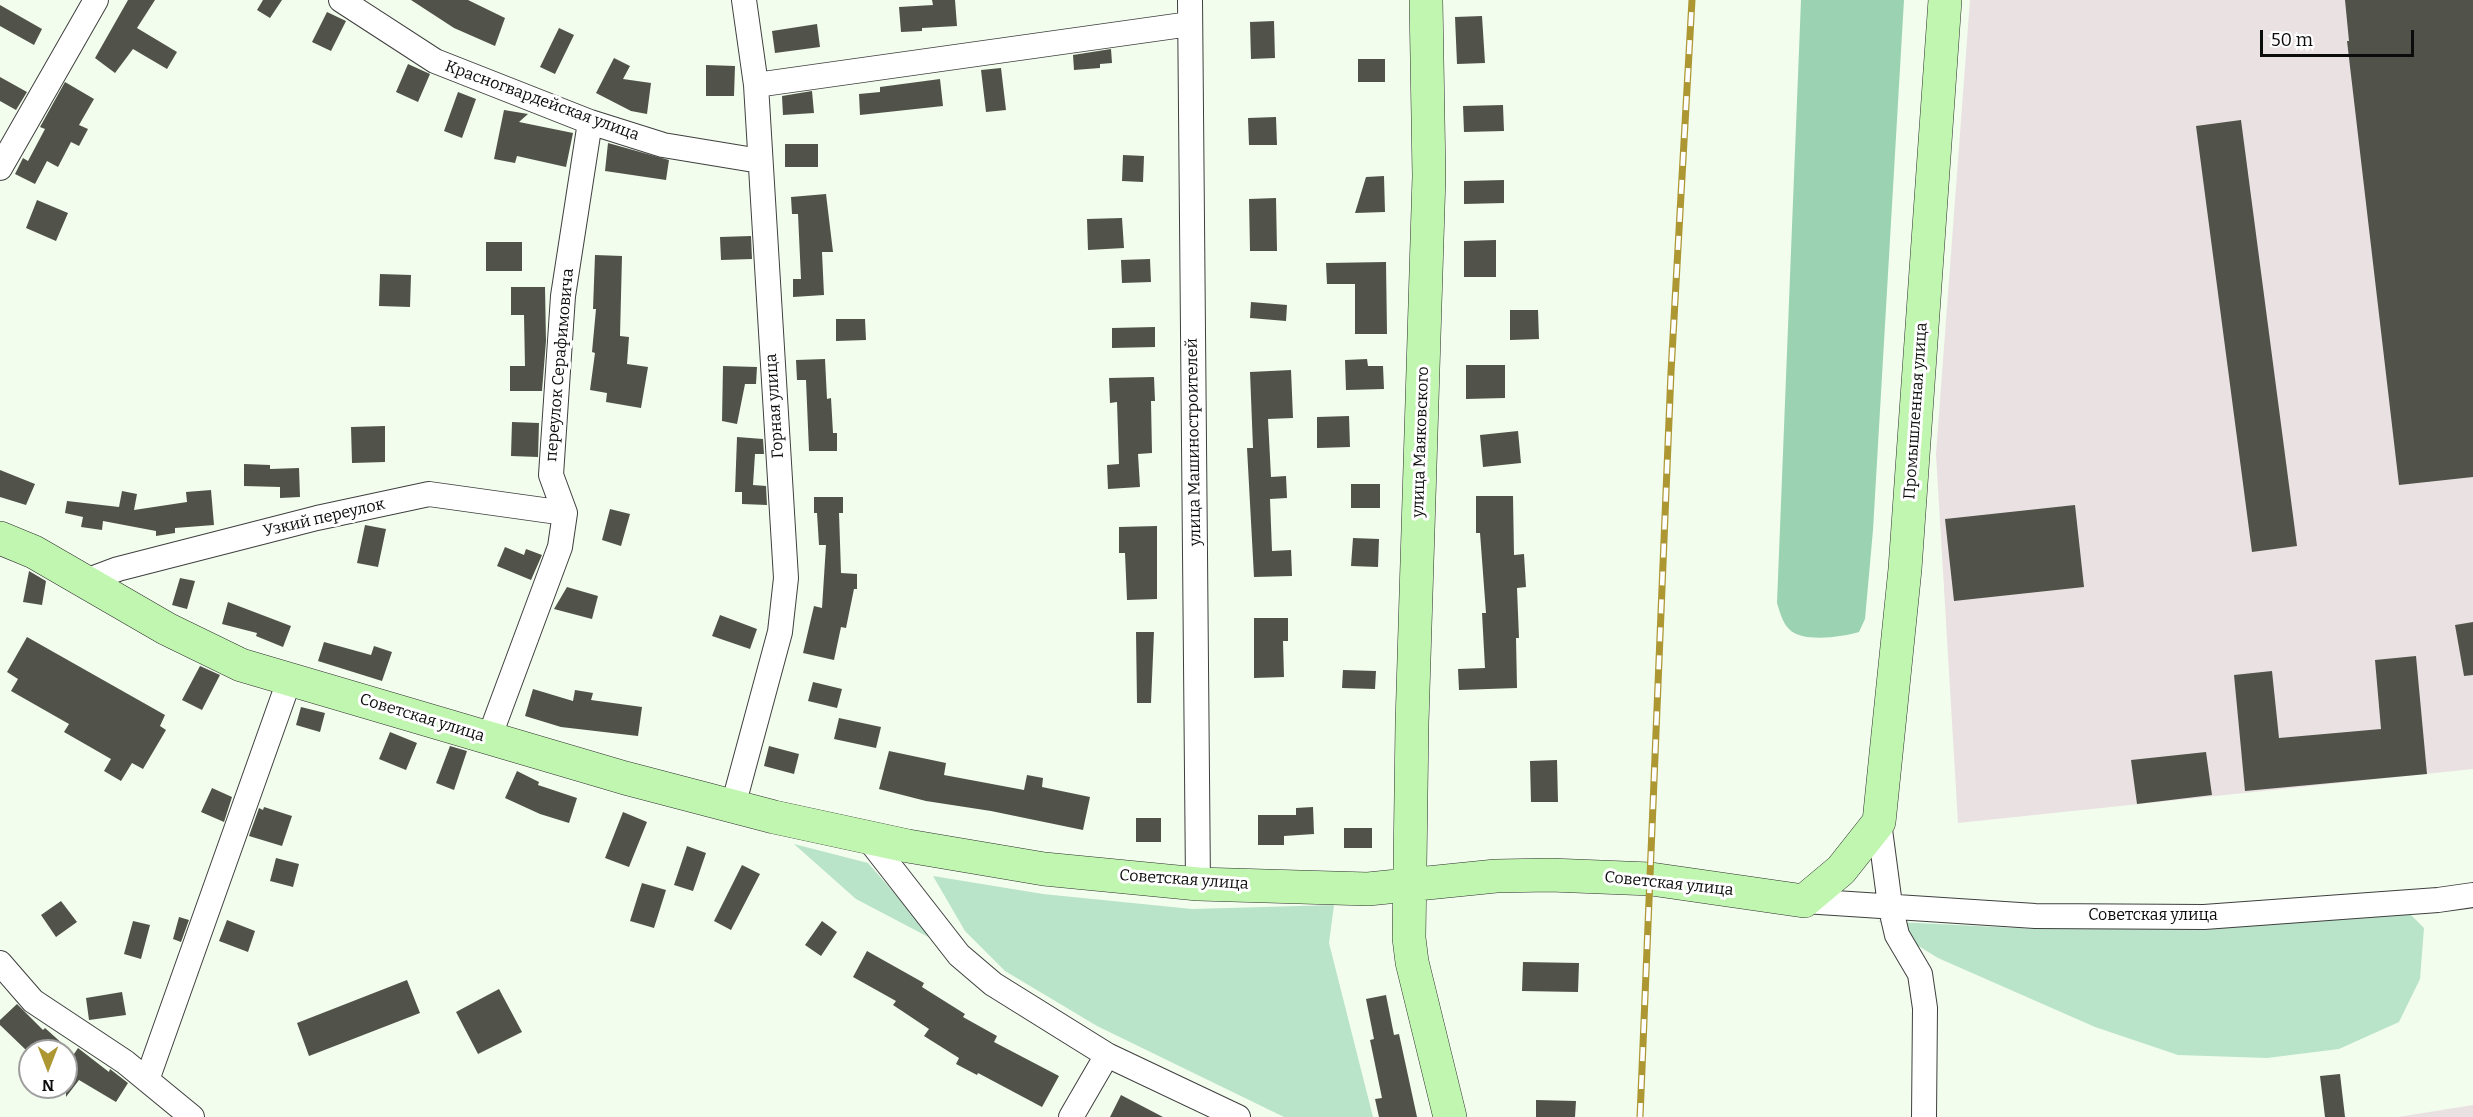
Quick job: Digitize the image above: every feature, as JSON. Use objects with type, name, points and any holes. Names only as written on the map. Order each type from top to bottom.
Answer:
[{"type":"main road","name":"улица Маяковского","points":[[1426,0],[1429,176],[1412,723],[1409,938],[1412,962],[1450,1117]]},
{"type":"main road","name":"Промышленная улица","points":[[1879,822],[1905,569],[1945,0]]},
{"type":"main road","name":"Советская улица","points":[[0,538],[34,552],[167,629],[242,665],[626,778],[733,807],[867,837],[1044,869],[1198,884],[1368,889],[1496,876],[1561,875],[1651,879],[1804,901]]},
{"type":"main road","points":[[1804,901],[1840,870],[1879,822]]},
{"type":"street","points":[[0,168],[96,0]]},
{"type":"street","name":"Красногвардейская улица","points":[[341,0],[435,61],[590,122],[663,145],[760,161]]},
{"type":"street","name":"Горная улица","points":[[733,807],[780,632],[786,578],[756,85],[744,0]]},
{"type":"street","name":"улица Машиностроителей","points":[[1190,0],[1198,884]]},
{"type":"street","points":[[756,85],[1190,24]]},
{"type":"street","name":"переулок Серафимовича","points":[[489,738],[560,548],[565,513],[551,475],[563,296],[590,122]]},
{"type":"street","name":"Узкий переулок","points":[[86,581],[118,569],[317,518],[429,494],[565,513]]},
{"type":"street","points":[[147,1080],[290,678]]},
{"type":"street","name":"Промышленная улица","points":[[1879,822],[1890,905],[1897,935],[1920,974],[1925,1008],[1924,1117]]},
{"type":"street","points":[[867,837],[959,955],[993,984],[1107,1055],[1238,1117]]},
{"type":"street","name":"Советская улица","points":[[1804,901],[2036,916],[2204,917],[2438,900],[2473,895]]},
{"type":"street","points":[[0,963],[33,1001],[125,1062],[192,1117]]},
{"type":"street","points":[[1071,1117],[1107,1055]]},
{"type":"shaded area","points":[[1970,0],[2473,0],[2473,769],[1958,823],[1936,454]]},
{"type":"shaded area","points":[[2473,1105],[2473,1117],[2398,1117]]},
{"type":"green space","points":[[1801,0],[1904,0],[1873,530],[1865,619],[1859,632],[1822,638],[1803,636],[1789,629],[1777,603]]},
{"type":"green space","points":[[794,844],[868,863],[936,941],[856,899]]},
{"type":"green space","points":[[933,876],[1043,894],[1192,909],[1334,905],[1329,943],[1373,1117],[1284,1117],[1097,1026],[1005,971],[965,931]]},
{"type":"green space","points":[[2405,909],[2424,928],[2420,979],[2399,1022],[2339,1049],[2267,1058],[2178,1055],[2095,1027],[1938,958],[1878,921],[2036,929],[2228,926]]},
{"type":"building","points":[[128,0],[155,0],[137,28],[177,52],[167,69],[133,49],[115,73],[95,58]]},
{"type":"building","points":[[263,0],[282,0],[270,18],[257,10]]},
{"type":"building","points":[[411,0],[468,0],[505,18],[495,46],[454,28]]},
{"type":"building","points":[[932,0],[955,0],[957,26],[901,32],[899,7],[933,5]]},
{"type":"building","points":[[2345,0],[2473,0],[2473,477],[2399,485],[2347,41],[2349,41]]},
{"type":"building","points":[[0,5],[42,29],[34,45],[0,26]]},
{"type":"building","points":[[327,12],[346,21],[331,51],[312,42]]},
{"type":"building","points":[[1482,16],[1485,63],[1457,64],[1455,17]]},
{"type":"building","points":[[1274,21],[1275,58],[1251,59],[1250,22]]},
{"type":"building","points":[[817,24],[820,47],[775,53],[772,31]]},
{"type":"building","points":[[559,28],[574,35],[555,74],[540,67]]},
{"type":"building","points":[[1111,49],[1112,63],[1100,64],[1100,68],[1074,70],[1073,55]]},
{"type":"building","points":[[614,58],[630,66],[623,79],[651,83],[647,114],[631,111],[596,93]]},
{"type":"building","points":[[1358,59],[1385,59],[1385,82],[1358,82]]},
{"type":"building","points":[[408,64],[430,74],[418,102],[396,92]]},
{"type":"building","points":[[706,65],[735,66],[734,96],[706,96]]},
{"type":"building","points":[[1001,68],[1006,110],[986,112],[981,70]]},
{"type":"building","points":[[0,77],[27,92],[16,110],[0,101]]},
{"type":"building","points":[[940,79],[943,106],[860,115],[859,94],[880,92],[880,87]]},
{"type":"building","points":[[65,82],[94,99],[79,125],[88,129],[79,146],[71,142],[58,167],[47,161],[35,184],[15,174],[23,158],[28,161],[45,129],[40,127]]},
{"type":"building","points":[[812,91],[814,113],[783,115],[782,96]]},
{"type":"building","points":[[458,92],[476,99],[462,138],[444,131]]},
{"type":"building","points":[[1503,105],[1504,131],[1464,132],[1463,106]]},
{"type":"building","points":[[504,110],[528,114],[519,122],[573,133],[566,167],[517,156],[515,163],[494,159]]},
{"type":"building","points":[[1276,117],[1277,145],[1249,145],[1248,118]]},
{"type":"building","points":[[2241,120],[2297,546],[2252,552],[2196,126]]},
{"type":"building","points":[[608,143],[669,160],[666,180],[605,171]]},
{"type":"building","points":[[785,144],[818,144],[818,167],[785,167]]},
{"type":"building","points":[[1123,155],[1144,156],[1143,182],[1122,181]]},
{"type":"building","points":[[1384,176],[1385,212],[1355,213],[1366,177]]},
{"type":"building","points":[[1504,180],[1504,203],[1464,204],[1464,181]]},
{"type":"building","points":[[826,194],[833,252],[822,252],[824,295],[793,297],[793,279],[801,279],[798,214],[792,214],[791,197]]},
{"type":"building","points":[[1276,198],[1277,251],[1250,251],[1249,199]]},
{"type":"building","points":[[37,200],[68,213],[56,241],[26,228]]},
{"type":"building","points":[[1122,218],[1124,248],[1088,250],[1087,219]]},
{"type":"building","points":[[751,236],[752,259],[721,260],[720,237]]},
{"type":"building","points":[[1496,240],[1496,277],[1464,277],[1464,241]]},
{"type":"building","points":[[486,242],[522,242],[522,271],[486,271]]},
{"type":"building","points":[[595,255],[622,256],[620,336],[629,337],[627,364],[648,367],[641,408],[606,402],[607,393],[590,390],[595,353],[592,352],[596,309],[593,309]]},
{"type":"building","points":[[1150,259],[1151,282],[1122,283],[1121,260]]},
{"type":"building","points":[[1386,262],[1387,334],[1355,334],[1355,284],[1327,284],[1326,263]]},
{"type":"building","points":[[380,274],[411,275],[410,307],[379,306]]},
{"type":"building","points":[[511,287],[545,287],[546,341],[542,391],[510,391],[510,366],[525,366],[524,315],[511,315]]},
{"type":"building","points":[[1251,302],[1287,305],[1286,321],[1250,318]]},
{"type":"building","points":[[1510,310],[1538,310],[1539,339],[1510,340]]},
{"type":"building","points":[[836,319],[865,319],[866,340],[836,341]]},
{"type":"building","points":[[1155,327],[1155,347],[1112,348],[1112,328]]},
{"type":"building","points":[[825,359],[827,399],[831,398],[833,433],[837,433],[837,451],[809,451],[806,380],[797,380],[796,360]]},
{"type":"building","points":[[1367,359],[1368,366],[1383,366],[1384,389],[1346,390],[1345,360]]},
{"type":"building","points":[[1466,365],[1505,365],[1505,398],[1466,399]]},
{"type":"building","points":[[723,366],[757,367],[756,384],[745,384],[737,424],[722,421]]},
{"type":"building","points":[[1291,370],[1293,418],[1268,419],[1271,477],[1286,476],[1287,498],[1270,499],[1272,551],[1291,550],[1292,576],[1254,577],[1247,448],[1253,448],[1250,372]]},
{"type":"building","points":[[1154,377],[1155,401],[1151,401],[1152,453],[1138,454],[1140,487],[1108,489],[1107,465],[1119,464],[1117,402],[1110,403],[1109,378]]},
{"type":"building","points":[[1349,416],[1350,447],[1317,448],[1317,417]]},
{"type":"building","points":[[512,422],[539,423],[538,457],[511,456]]},
{"type":"building","points":[[385,426],[385,462],[352,463],[351,427]]},
{"type":"building","points":[[1518,431],[1521,463],[1483,467],[1480,435]]},
{"type":"building","points":[[737,437],[763,439],[764,454],[755,454],[753,485],[766,486],[767,505],[742,504],[742,492],[735,492]]},
{"type":"building","points":[[244,464],[270,465],[270,469],[299,468],[300,497],[280,498],[280,487],[244,486]]},
{"type":"building","points":[[0,470],[35,484],[26,505],[0,497]]},
{"type":"building","points":[[1351,484],[1380,484],[1380,508],[1351,508]]},
{"type":"building","points":[[211,490],[214,525],[175,528],[175,533],[156,536],[156,531],[103,521],[102,530],[81,527],[83,517],[65,513],[67,501],[119,507],[122,491],[137,494],[134,510],[187,502],[186,492]]},
{"type":"building","points":[[1476,496],[1513,496],[1514,555],[1524,554],[1526,587],[1517,588],[1519,638],[1516,638],[1517,688],[1459,690],[1458,669],[1485,668],[1482,613],[1486,613],[1480,533],[1476,533]]},
{"type":"building","points":[[814,497],[843,497],[843,513],[839,513],[841,573],[857,574],[857,589],[854,589],[846,628],[841,627],[834,660],[803,653],[814,606],[822,608],[826,545],[819,545]]},
{"type":"building","points":[[2075,505],[2084,587],[1954,601],[1945,519]]},
{"type":"building","points":[[610,509],[630,514],[621,546],[602,540]]},
{"type":"building","points":[[365,525],[386,529],[378,567],[357,563]]},
{"type":"building","points":[[1157,526],[1157,599],[1127,600],[1125,553],[1119,553],[1119,527]]},
{"type":"building","points":[[1353,538],[1379,539],[1378,567],[1351,566]]},
{"type":"building","points":[[505,547],[524,555],[526,549],[542,555],[531,580],[497,566]]},
{"type":"building","points":[[29,571],[46,581],[42,605],[23,602]]},
{"type":"building","points":[[180,578],[195,581],[187,609],[172,605]]},
{"type":"building","points":[[567,587],[598,596],[592,619],[554,609]]},
{"type":"building","points":[[228,602],[291,626],[283,647],[256,636],[257,633],[222,624]]},
{"type":"building","points":[[720,615],[757,629],[750,649],[712,636]]},
{"type":"building","points":[[1254,618],[1288,618],[1288,641],[1283,641],[1284,677],[1254,678]]},
{"type":"building","points":[[2473,622],[2473,675],[2464,676],[2455,625]]},
{"type":"building","points":[[1136,632],[1154,632],[1151,703],[1137,703]]},
{"type":"building","points":[[27,637],[165,715],[160,726],[166,730],[143,769],[132,763],[121,781],[104,771],[111,759],[64,732],[69,724],[11,691],[18,679],[7,672]]},
{"type":"building","points":[[324,642],[371,655],[374,646],[392,652],[382,681],[318,661]]},
{"type":"building","points":[[2416,656],[2427,774],[2245,791],[2234,675],[2272,671],[2279,738],[2381,729],[2375,660]]},
{"type":"building","points":[[200,666],[220,675],[202,710],[182,700]]},
{"type":"building","points":[[1343,670],[1376,671],[1375,689],[1342,688]]},
{"type":"building","points":[[813,682],[842,689],[837,708],[808,701]]},
{"type":"building","points":[[533,689],[573,701],[575,690],[593,693],[591,700],[642,707],[638,736],[561,727],[525,716]]},
{"type":"building","points":[[301,707],[325,713],[320,732],[296,725]]},
{"type":"building","points":[[839,718],[881,727],[876,748],[834,739]]},
{"type":"building","points":[[390,732],[417,743],[406,770],[379,759]]},
{"type":"building","points":[[450,746],[467,751],[454,790],[436,783]]},
{"type":"building","points":[[769,746],[799,754],[794,774],[764,766]]},
{"type":"building","points":[[889,751],[946,763],[944,775],[1024,790],[1027,775],[1043,778],[1042,787],[1090,797],[1083,830],[991,811],[926,801],[879,789]]},
{"type":"building","points":[[2206,752],[2212,795],[2137,804],[2131,760]]},
{"type":"building","points":[[1557,760],[1558,802],[1531,802],[1530,761]]},
{"type":"building","points":[[517,771],[539,782],[538,785],[577,798],[569,823],[540,814],[505,798]]},
{"type":"building","points":[[212,788],[232,797],[224,822],[201,812]]},
{"type":"building","points":[[264,807],[292,816],[282,846],[249,836],[259,808],[263,810]]},
{"type":"building","points":[[1313,807],[1314,834],[1284,836],[1284,845],[1258,845],[1258,815],[1296,815],[1296,808]]},
{"type":"building","points":[[623,812],[647,822],[629,867],[605,858]]},
{"type":"building","points":[[1136,818],[1161,818],[1161,842],[1136,842]]},
{"type":"building","points":[[1344,828],[1372,828],[1372,848],[1344,848]]},
{"type":"building","points":[[687,846],[706,853],[693,891],[674,885]]},
{"type":"building","points":[[276,858],[299,864],[293,887],[270,881]]},
{"type":"building","points":[[742,865],[760,874],[731,930],[714,921]]},
{"type":"building","points":[[642,883],[666,890],[654,928],[630,921]]},
{"type":"building","points":[[61,901],[77,922],[56,937],[41,915]]},
{"type":"building","points":[[179,917],[189,920],[181,942],[173,939]]},
{"type":"building","points":[[227,920],[255,931],[248,952],[219,941]]},
{"type":"building","points":[[133,921],[150,925],[141,959],[124,954]]},
{"type":"building","points":[[822,921],[837,932],[821,956],[805,945]]},
{"type":"building","points":[[867,951],[924,983],[922,987],[965,1014],[963,1017],[997,1036],[994,1042],[1059,1076],[1042,1107],[956,1064],[959,1058],[924,1036],[929,1029],[893,1005],[896,1001],[853,977]]},
{"type":"building","points":[[1523,962],[1579,963],[1578,992],[1522,991]]},
{"type":"building","points":[[407,980],[420,1013],[309,1056],[297,1023]]},
{"type":"building","points":[[499,989],[522,1032],[478,1054],[456,1012]]},
{"type":"building","points":[[122,992],[126,1015],[89,1020],[86,998]]},
{"type":"building","points":[[1386,995],[1394,1035],[1399,1034],[1417,1117],[1379,1117],[1375,1099],[1382,1098],[1370,1040],[1374,1039],[1366,999]]},
{"type":"building","points":[[17,1004],[43,1030],[45,1028],[57,1039],[18,1039],[18,1042],[0,1025],[0,1020]]},
{"type":"building","points":[[78,1048],[109,1072],[110,1069],[128,1083],[116,1102],[79,1080]]},
{"type":"building","points":[[2340,1074],[2345,1117],[2325,1117],[2320,1076]]},
{"type":"building","points":[[1121,1095],[1163,1117],[1110,1117]]},
{"type":"building","points":[[1536,1100],[1576,1101],[1575,1117],[1536,1117]]},
{"type":"railway","points":[[1640,1117],[1671,372],[1692,0]]}]
